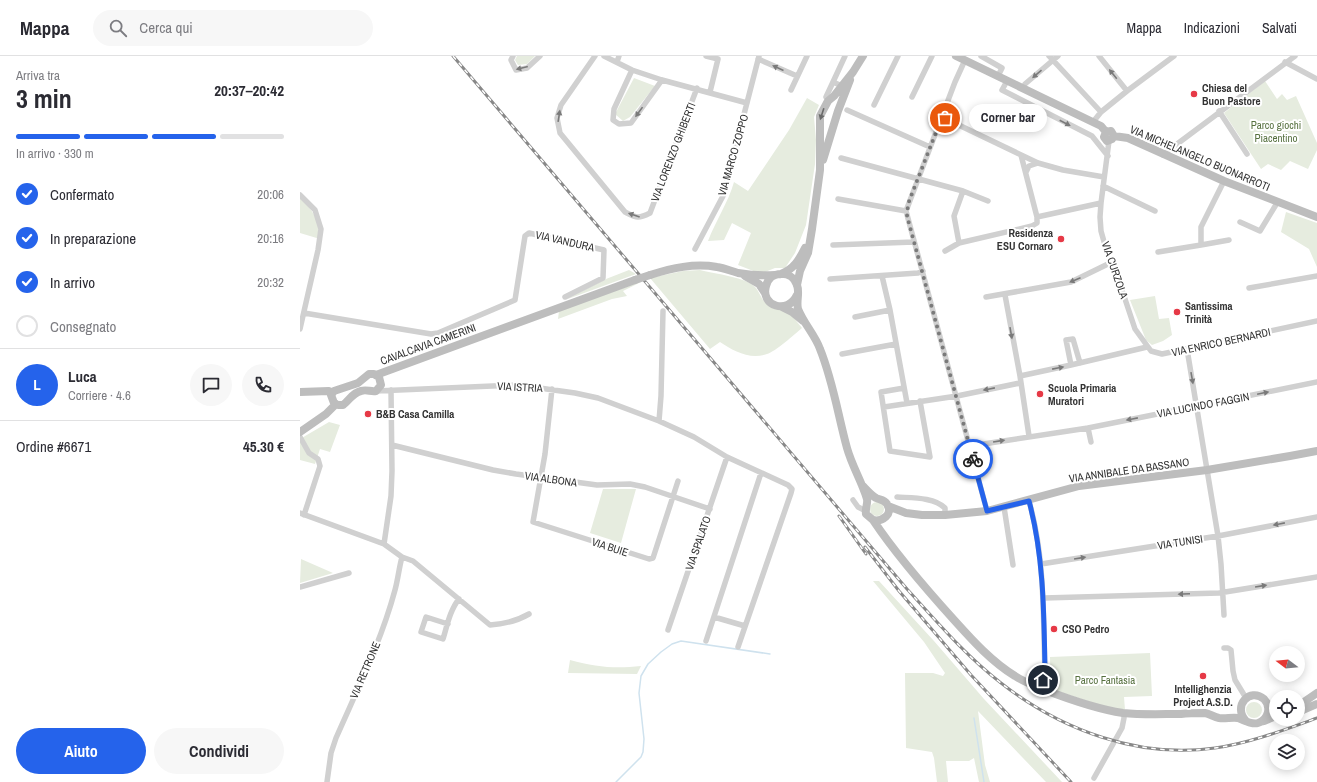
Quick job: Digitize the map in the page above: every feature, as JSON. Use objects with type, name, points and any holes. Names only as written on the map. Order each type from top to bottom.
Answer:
[{"type":"main road","points":[[863,56],[853,72],[828,101],[820,116],[820,170],[808,253],[800,271],[797,285],[797,295],[798,310],[814,335],[824,360],[847,449],[862,485],[868,517],[873,520],[898,555],[936,601],[977,645],[1015,676],[1036,686],[1081,703],[1124,713],[1207,713],[1220,718],[1238,718],[1254,724],[1269,719]]},
{"type":"main road","name":"VIA MICHELANGELO BUONARROTI","points":[[956,56],[1101,126],[1106,132],[1111,131],[1111,138],[1128,138],[1163,155],[1224,181],[1317,217]]},
{"type":"main road","points":[[820,170],[838,111],[853,72]]},
{"type":"main road","points":[[737,272],[760,276],[788,271],[796,264],[804,250],[812,229]]},
{"type":"main road","name":"CAVALCAVIA CAMERINI","points":[[376,375],[650,274],[673,268],[696,265],[718,267],[737,272]]},
{"type":"main road","points":[[737,272],[759,284],[770,301],[777,306],[792,312],[805,323]]},
{"type":"main road","points":[[765,293],[767,282],[778,274],[791,276],[797,285]]},
{"type":"main road","points":[[782,307],[792,303],[797,295]]},
{"type":"main road","points":[[369,374],[379,377],[381,385],[376,391],[372,392],[361,390],[354,393],[343,405],[336,404],[332,398],[332,393],[336,389],[352,385],[364,379],[369,374]]},
{"type":"main road","points":[[364,379],[363,385],[367,390]]},
{"type":"main road","points":[[342,388],[347,392],[348,399]]},
{"type":"main road","points":[[300,392],[329,391],[332,393]]},
{"type":"main road","points":[[300,432],[326,414],[336,404]]},
{"type":"main road","name":"VIA ANNIBALE DA BASSANO","points":[[873,520],[881,521],[886,517],[906,513],[945,515],[987,511],[1029,501],[1079,486],[1207,470],[1317,450]]},
{"type":"main road","name":"VIA ANNIBALE DA BASSANO","points":[[862,485],[876,498],[884,500],[888,506],[906,513]]},
{"type":"main road","points":[[867,507],[873,499],[876,498]]},
{"type":"main road","points":[[886,539],[883,526],[888,506]]},
{"type":"main road","points":[[1305,702],[1317,694]]},
{"type":"main road","points":[[1226,718],[1235,712],[1250,696],[1257,696],[1269,703]]},
{"type":"main road","points":[[1244,702],[1241,714],[1246,721]]},
{"type":"main road","points":[[1263,721],[1268,714],[1266,702]]},
{"type":"main road","points":[[1305,706],[1317,704]]},
{"type":"street","points":[[513,56],[511,60],[516,70],[527,68],[540,56]]},
{"type":"street","name":"VIA LORENZO GHIBERTI","points":[[595,56],[561,105],[557,118],[560,133],[625,212],[640,218],[650,213],[697,88]]},
{"type":"street","points":[[604,56],[632,70],[662,80],[747,102]]},
{"type":"street","points":[[617,62],[619,56]]},
{"type":"street","points":[[706,56],[718,59],[710,92]]},
{"type":"street","points":[[791,90],[807,56]]},
{"type":"street","points":[[826,97],[846,56]]},
{"type":"street","points":[[874,105],[898,56]]},
{"type":"street","points":[[912,97],[932,56]]},
{"type":"street","points":[[981,56],[1002,68],[998,76]]},
{"type":"street","points":[[1023,89],[1025,84],[1051,58],[1058,56]]},
{"type":"street","points":[[1098,56],[1127,91]]},
{"type":"street","points":[[1093,122],[1101,112],[1174,56]]},
{"type":"street","points":[[1163,155],[1218,111],[1284,62],[1295,56]]},
{"type":"street","points":[[758,58],[797,76]]},
{"type":"street","name":"VIA MARCO ZOPPO","points":[[695,250],[723,196],[758,58]]},
{"type":"street","points":[[1051,58],[1101,112]]},
{"type":"street","points":[[966,60],[955,82],[906,211],[987,511]]},
{"type":"street","points":[[1284,62],[1317,79]]},
{"type":"street","points":[[632,70],[614,108],[613,120],[619,124],[631,123],[662,80]]},
{"type":"street","points":[[1007,80],[1002,90],[1092,136],[1108,156]]},
{"type":"street","points":[[833,82],[842,86]]},
{"type":"street","points":[[847,110],[930,147]]},
{"type":"street","points":[[1218,111],[1247,154]]},
{"type":"street","points":[[942,117],[1038,163],[1063,170],[1104,177]]},
{"type":"street","name":"VIA CURZOLA","points":[[1111,138],[1101,203],[1100,217],[1102,231],[1110,263],[1123,293],[1135,329],[1147,347]]},
{"type":"street","points":[[945,251],[959,243],[1032,226],[1037,223],[1037,217],[1021,155]]},
{"type":"street","points":[[841,158],[963,191],[988,201]]},
{"type":"street","points":[[1026,172],[1029,166],[1038,163]]},
{"type":"street","points":[[1201,245],[1201,227],[1224,181]]},
{"type":"street","points":[[1103,186],[1155,211]]},
{"type":"street","points":[[959,243],[954,216],[963,191]]},
{"type":"street","points":[[300,195],[314,210],[321,229],[318,250],[300,330]]},
{"type":"street","points":[[838,199],[906,211]]},
{"type":"street","name":"VIA MICHELANGELO BUONARROTI","points":[[1240,222],[1260,231],[1277,202]]},
{"type":"street","points":[[1037,217],[1101,203]]},
{"type":"street","name":"VIA VANDURA","points":[[304,314],[431,334],[438,332],[515,300],[525,236],[529,233],[604,250],[603,278],[565,297]]},
{"type":"street","points":[[1158,252],[1228,240]]},
{"type":"street","points":[[833,245],[914,242]]},
{"type":"street","points":[[986,297],[1005,295],[1071,282],[1110,263]]},
{"type":"street","points":[[830,278],[882,276],[922,272]]},
{"type":"street","points":[[882,276],[890,310],[907,403]]},
{"type":"street","points":[[1248,288],[1317,276]]},
{"type":"street","points":[[1005,295],[1029,436]]},
{"type":"street","points":[[855,317],[890,310]]},
{"type":"street","points":[[659,421],[663,311]]},
{"type":"street","name":"VIA ENRICO BERNARDI","points":[[1147,347],[1151,351],[1162,354],[1317,321]]},
{"type":"street","points":[[1071,365],[1066,340],[1073,339],[1080,363]]},
{"type":"street","points":[[842,354],[896,344]]},
{"type":"street","points":[[1020,376],[1147,347]]},
{"type":"street","points":[[1187,349],[1198,406],[1218,536],[1224,615]]},
{"type":"street","name":"VIA LUCINDO FAGGIN","points":[[970,446],[1088,428],[1317,382]]},
{"type":"street","points":[[884,407],[957,396],[1020,383]]},
{"type":"street","name":"VIA ISTRIA","points":[[376,391],[528,386],[575,392],[598,398],[659,421],[694,437],[727,457],[788,485],[792,489],[791,493],[745,626]]},
{"type":"street","points":[[904,388],[881,392],[890,452],[930,457],[920,401]]},
{"type":"street","points":[[541,478],[552,389]]},
{"type":"street","points":[[384,544],[391,496],[392,471],[390,390]]},
{"type":"street","points":[[1088,428],[1091,442]]},
{"type":"street","points":[[300,437],[309,453],[318,459],[320,466],[302,514],[384,544],[402,557],[413,561],[490,624],[500,624],[520,620],[529,614]]},
{"type":"street","name":"VIA ALBONA","points":[[392,445],[493,470],[541,478],[596,485],[630,484],[645,487],[710,509]]},
{"type":"street","name":"VIA SPALATO","points":[[668,630],[727,457]]},
{"type":"street","points":[[706,641],[761,473]]},
{"type":"street","name":"VIA BUIE","points":[[541,478],[533,522],[649,559],[653,558],[678,481]]},
{"type":"street","points":[[897,497],[920,498],[940,504],[945,508],[945,515]]},
{"type":"street","points":[[853,500],[858,507],[867,507]]},
{"type":"street","points":[[1029,501],[1041,564],[1044,598],[1045,672],[1043,680],[1036,686]]},
{"type":"street","points":[[1004,507],[1013,565]]},
{"type":"street","name":"VIA TUNISI","points":[[1041,564],[1218,536],[1317,517]]},
{"type":"street","name":"VIA RETRONE","points":[[327,782],[331,754],[336,738],[376,648],[395,589],[402,557]]},
{"type":"street","points":[[300,587],[349,573]]},
{"type":"street","points":[[1044,598],[1223,592],[1317,577]]},
{"type":"street","points":[[448,624],[426,617],[421,632],[443,639],[448,624],[454,605],[459,599]]},
{"type":"street","points":[[714,617],[745,626],[738,647]]},
{"type":"street","points":[[1224,648],[1231,650],[1235,680],[1244,702]]},
{"type":"street","points":[[1094,778],[1122,728],[1124,713]]},
{"type":"green space","points":[[517,56],[535,56],[527,64],[518,65],[515,60]]},
{"type":"green space","points":[[634,78],[655,86],[630,117],[623,121],[615,114]]},
{"type":"green space","name":"Parco giochi Piacentino","points":[[1265,81],[1277,99],[1282,94],[1287,100],[1296,96],[1317,143],[1317,150],[1308,169],[1290,161],[1281,170],[1268,164],[1261,169],[1224,113]]},
{"type":"green space","points":[[807,98],[819,105],[814,117],[816,140],[815,164],[806,225],[795,253],[785,268],[775,268],[765,272],[756,272],[738,265],[751,233],[732,223],[724,240],[708,241],[729,197],[734,182],[748,191],[789,130]]},
{"type":"green space","points":[[300,197],[309,207],[316,220],[320,239],[300,233]]},
{"type":"green space","points":[[1286,212],[1317,223],[1317,267],[1309,249],[1281,232]]},
{"type":"green space","points":[[629,270],[636,274],[565,300],[606,279]]},
{"type":"green space","points":[[700,270],[730,276],[752,284],[765,303],[774,308],[788,312],[802,328],[771,353],[761,356],[742,354],[730,349],[720,342],[710,349],[650,278],[683,271]]},
{"type":"green space","points":[[643,281],[623,291],[627,296],[612,299],[558,319],[559,311]]},
{"type":"green space","points":[[1155,296],[1159,319],[1169,318],[1172,335],[1163,341],[1152,345],[1146,340],[1130,300]]},
{"type":"green space","points":[[329,422],[340,425],[330,452],[320,449],[315,464],[300,460],[300,439]]},
{"type":"green space","points":[[603,489],[636,489],[621,543],[590,533]]},
{"type":"green space","points":[[874,502],[880,502],[884,506],[884,512],[880,516],[874,516],[870,512],[870,506]]},
{"type":"green space","points":[[301,559],[333,573],[300,583]]},
{"type":"green space","points":[[873,581],[879,581],[934,641],[984,699],[1062,782],[1046,782],[978,711],[985,765],[990,782],[979,782],[974,758],[969,761],[946,761],[948,782],[937,782],[932,752],[906,748],[905,673],[933,673],[943,676],[945,673],[924,642]]},
{"type":"green space","name":"Parco Fantasia","points":[[1150,653],[1152,696],[1124,697],[1125,710],[1103,706],[1051,689],[1050,657]]},
{"type":"green space","points":[[570,660],[606,667],[641,666],[637,674],[568,673]]},
{"type":"green space","points":[[1251,702],[1257,702],[1262,707],[1260,716],[1257,718],[1251,718],[1246,713],[1246,707]]},
{"type":"waterway","points":[[616,782],[641,757],[643,752],[644,739],[639,693],[641,676],[648,664],[661,652],[672,644],[681,641],[770,654]]},
{"type":"waterway","points":[[974,718],[984,782]]},
{"type":"railway","points":[[453,56],[907,589],[964,650],[1001,683],[1024,700],[1049,715],[1075,727],[1130,745],[1158,749],[1186,750],[1228,746],[1267,736],[1317,718]]},
{"type":"railway","points":[[839,516],[866,554]]},
{"type":"railway","points":[[865,547],[899,591],[971,675],[1071,782]]},
{"type":"way so far","points":[[945,118],[942,117],[906,211],[973,459]]},
{"type":"place","name":"Chiesa del Buon Pastore","points":[[1194,94]]},
{"type":"place","name":"Corner bar","points":[[945,118]]},
{"type":"place","name":"Residenza ESU Cornaro","points":[[1061,239]]},
{"type":"place","name":"Santissima Trinità","points":[[1177,312]]},
{"type":"place","name":"Scuola Primaria Muratori","points":[[1040,394]]},
{"type":"place","name":"B&B Casa Camilla","points":[[368,414]]},
{"type":"place","name":"CSO Pedro","points":[[1054,629]]},
{"type":"place","name":"Intellighenzia Project A.S.D.","points":[[1203,676]]},
{"type":"route","points":[[973,459],[987,511],[1029,501],[1041,564],[1044,598],[1045,672],[1043,680]]}]
